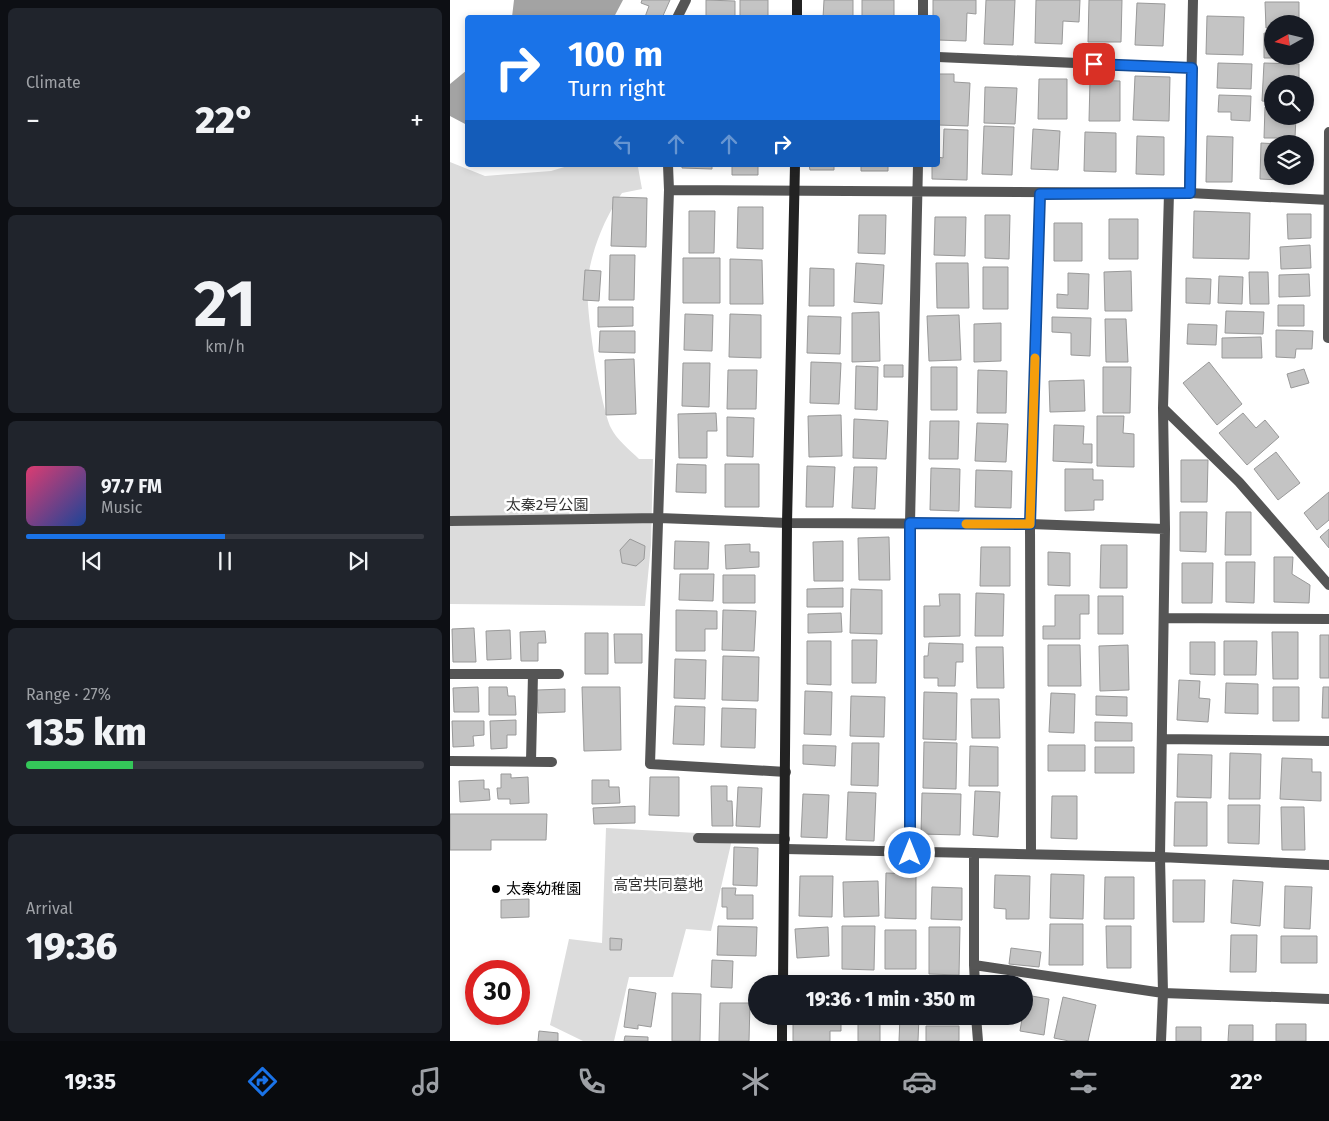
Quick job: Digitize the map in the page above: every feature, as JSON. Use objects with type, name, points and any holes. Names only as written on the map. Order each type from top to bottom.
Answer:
[{"type":"street","points":[[678,15],[686,0]]},
{"type":"street","points":[[797,0],[797,15]]},
{"type":"street","points":[[923,15],[924,0]]},
{"type":"street","points":[[1190,193],[1193,0]]},
{"type":"street","points":[[940,57],[1192,68]]},
{"type":"street","points":[[1328,338],[1329,132]]},
{"type":"street","points":[[668,167],[669,190],[650,764],[786,772]]},
{"type":"street","points":[[783,975],[786,772],[786,523],[795,167]]},
{"type":"street","points":[[910,853],[910,523],[918,167]]},
{"type":"street","points":[[669,190],[795,192],[917,190],[1040,194],[1190,193],[1328,200]]},
{"type":"street","points":[[1161,1041],[1163,993],[1160,857],[1165,529],[1164,408],[1169,193]]},
{"type":"street","points":[[1031,854],[1030,524],[1040,194]]},
{"type":"street","points":[[1164,408],[1239,482],[1329,585]]},
{"type":"street","points":[[450,521],[659,518],[786,523],[1030,524],[1165,529]]},
{"type":"street","points":[[1164,618],[1329,619]]},
{"type":"street","points":[[450,674],[559,674]]},
{"type":"street","points":[[531,761],[533,674]]},
{"type":"street","points":[[1162,739],[1329,741]]},
{"type":"street","points":[[450,761],[552,762]]},
{"type":"street","points":[[698,838],[910,853],[974,852],[1160,857],[1329,866]]},
{"type":"street","points":[[974,852],[975,975]]},
{"type":"street","points":[[974,965],[1163,993],[1329,999]]},
{"type":"street","points":[[782,1025],[782,1041]]},
{"type":"street","points":[[977,1025],[978,1041]]},
{"type":"green space","name":"太秦2号公園","points":[[450,162],[485,176],[551,171],[564,167],[638,167],[642,189],[622,193],[610,212],[593,256],[587,291],[598,377],[611,428],[639,459],[653,459],[651,545],[645,606],[450,604]]},
{"type":"green space","name":"高宮共同墓地","points":[[606,828],[733,835],[711,931],[686,929],[673,977],[629,977],[614,1041],[583,1041],[550,1025],[569,939],[602,943]]},
{"type":"shaded area","points":[[514,0],[623,0],[615,15],[512,15]]},
{"type":"shaded area","points":[[465,72],[465,124],[450,116],[450,84]]},
{"type":"building","points":[[642,0],[670,0],[663,15],[646,15],[649,6],[641,3]]},
{"type":"building","points":[[706,0],[735,1],[735,15],[706,15]]},
{"type":"building","points":[[740,0],[768,0],[768,15],[740,15]]},
{"type":"building","points":[[824,0],[853,0],[853,15],[823,15]]},
{"type":"building","points":[[862,0],[894,0],[894,15],[862,15]]},
{"type":"building","points":[[933,0],[976,0],[976,14],[967,13],[966,41],[940,40],[940,15],[933,15]]},
{"type":"building","points":[[986,0],[1015,0],[1013,45],[984,44]]},
{"type":"building","points":[[1036,0],[1080,0],[1079,22],[1063,21],[1062,44],[1035,43]]},
{"type":"building","points":[[1089,0],[1122,0],[1121,42],[1088,42]]},
{"type":"building","points":[[1265,2],[1299,2],[1299,15],[1266,15]]},
{"type":"building","points":[[1137,3],[1165,4],[1163,46],[1135,45]]},
{"type":"building","points":[[1207,16],[1244,17],[1243,55],[1206,54]]},
{"type":"building","points":[[1218,63],[1252,64],[1251,89],[1217,88]]},
{"type":"building","points":[[1264,63],[1264,65],[1299,65],[1299,75],[1264,75],[1264,101],[1262,101]]},
{"type":"building","points":[[940,74],[954,74],[954,82],[970,83],[968,126],[940,125]]},
{"type":"building","points":[[1135,76],[1170,77],[1169,121],[1133,120]]},
{"type":"building","points":[[1039,79],[1067,79],[1067,119],[1038,119]]},
{"type":"building","points":[[1090,80],[1120,81],[1120,121],[1089,121]]},
{"type":"building","points":[[985,87],[1017,88],[1015,124],[984,123]]},
{"type":"building","points":[[1219,95],[1251,96],[1250,121],[1231,120],[1231,112],[1218,112]]},
{"type":"building","points":[[1264,125],[1296,125],[1295,135],[1264,135]]},
{"type":"building","points":[[984,126],[1014,127],[1012,175],[982,174]]},
{"type":"building","points":[[944,129],[968,130],[967,180],[932,179],[932,167],[940,167],[940,157],[943,158]]},
{"type":"building","points":[[1033,129],[1060,131],[1058,170],[1031,169]]},
{"type":"building","points":[[1085,132],[1116,133],[1116,172],[1084,171]]},
{"type":"building","points":[[1137,136],[1164,137],[1164,175],[1136,174]]},
{"type":"building","points":[[1207,136],[1233,137],[1232,182],[1206,182]]},
{"type":"building","points":[[1261,143],[1264,143],[1264,179],[1260,179]]},
{"type":"building","points":[[712,167],[712,169],[682,168]]},
{"type":"building","points":[[732,167],[758,167],[758,175],[732,175]]},
{"type":"building","points":[[809,167],[834,167],[834,170],[810,170]]},
{"type":"building","points":[[861,167],[888,167],[888,171],[861,171]]},
{"type":"building","points":[[613,197],[647,198],[646,247],[611,246]]},
{"type":"building","points":[[738,207],[763,207],[763,249],[737,248]]},
{"type":"building","points":[[689,211],[715,211],[714,253],[689,253]]},
{"type":"building","points":[[1194,211],[1250,213],[1249,259],[1193,258]]},
{"type":"building","points":[[1287,214],[1311,214],[1311,238],[1288,239]]},
{"type":"building","points":[[859,215],[886,215],[885,254],[858,253]]},
{"type":"building","points":[[985,215],[1010,215],[1009,259],[985,258]]},
{"type":"building","points":[[935,217],[966,217],[965,256],[934,255]]},
{"type":"building","points":[[1109,219],[1138,219],[1138,259],[1109,259]]},
{"type":"building","points":[[1054,223],[1082,223],[1082,261],[1054,261]]},
{"type":"building","points":[[1310,245],[1311,268],[1281,269],[1280,247]]},
{"type":"building","points":[[610,255],[635,255],[634,300],[609,300]]},
{"type":"building","points":[[683,258],[720,258],[720,303],[683,303]]},
{"type":"building","points":[[730,259],[762,260],[763,304],[730,304]]},
{"type":"building","points":[[856,263],[884,265],[882,304],[854,302]]},
{"type":"building","points":[[936,263],[968,263],[969,308],[937,308]]},
{"type":"building","points":[[983,267],[1008,267],[1008,309],[983,309]]},
{"type":"building","points":[[810,268],[834,269],[834,306],[809,306]]},
{"type":"building","points":[[585,270],[601,271],[599,301],[583,300]]},
{"type":"building","points":[[1131,271],[1132,311],[1105,311],[1104,272]]},
{"type":"building","points":[[1249,272],[1268,272],[1269,304],[1250,304]]},
{"type":"building","points":[[1068,273],[1089,274],[1088,309],[1057,308],[1057,294],[1068,295]]},
{"type":"building","points":[[1309,274],[1310,296],[1279,297],[1279,275]]},
{"type":"building","points":[[1219,276],[1243,277],[1242,304],[1218,303]]},
{"type":"building","points":[[1186,278],[1211,279],[1210,304],[1186,303]]},
{"type":"building","points":[[1278,305],[1304,305],[1304,326],[1278,326]]},
{"type":"building","points":[[598,307],[633,307],[633,326],[598,327]]},
{"type":"building","points":[[1226,311],[1264,312],[1263,334],[1225,333]]},
{"type":"building","points":[[879,312],[880,361],[852,362],[852,313]]},
{"type":"building","points":[[685,314],[713,315],[712,351],[684,350]]},
{"type":"building","points":[[730,314],[761,315],[761,358],[729,357]]},
{"type":"building","points":[[959,315],[961,360],[929,361],[927,316]]},
{"type":"building","points":[[808,316],[841,317],[840,354],[807,353]]},
{"type":"building","points":[[1052,317],[1091,318],[1090,356],[1071,355],[1071,333],[1052,332]]},
{"type":"building","points":[[1105,319],[1126,319],[1128,362],[1106,362]]},
{"type":"building","points":[[1001,323],[1001,361],[974,362],[974,324]]},
{"type":"building","points":[[1188,324],[1217,325],[1216,345],[1187,344]]},
{"type":"building","points":[[1276,330],[1313,331],[1312,349],[1296,349],[1295,358],[1276,357]]},
{"type":"building","points":[[600,331],[635,331],[635,353],[599,352]]},
{"type":"building","points":[[1261,337],[1262,358],[1222,358],[1222,338]]},
{"type":"building","points":[[634,359],[636,414],[606,415],[605,360]]},
{"type":"building","points":[[811,362],[841,363],[839,404],[810,403]]},
{"type":"building","points":[[1209,362],[1242,404],[1217,425],[1183,383]]},
{"type":"building","points":[[683,363],[710,363],[709,407],[682,406]]},
{"type":"building","points":[[884,365],[903,365],[903,377],[884,377]]},
{"type":"building","points":[[856,366],[878,367],[877,410],[855,409]]},
{"type":"building","points":[[931,367],[957,367],[957,410],[931,410]]},
{"type":"building","points":[[1103,367],[1131,367],[1130,413],[1103,413]]},
{"type":"building","points":[[1304,369],[1309,383],[1291,388],[1287,374]]},
{"type":"building","points":[[728,370],[757,370],[756,409],[727,409]]},
{"type":"building","points":[[978,370],[1007,371],[1006,413],[977,413]]},
{"type":"building","points":[[1084,380],[1085,411],[1050,412],[1049,381]]},
{"type":"building","points":[[716,413],[717,431],[707,431],[707,458],[679,458],[678,414]]},
{"type":"building","points":[[1243,413],[1256,428],[1265,420],[1279,437],[1247,465],[1219,433]]},
{"type":"building","points":[[841,415],[842,456],[809,457],[808,416]]},
{"type":"building","points":[[1097,416],[1124,416],[1123,433],[1134,434],[1134,467],[1097,466]]},
{"type":"building","points":[[727,417],[754,418],[753,457],[727,456]]},
{"type":"building","points":[[854,419],[888,421],[886,459],[853,458]]},
{"type":"building","points":[[930,421],[959,421],[958,459],[929,459]]},
{"type":"building","points":[[977,423],[1008,424],[1006,462],[975,461]]},
{"type":"building","points":[[1054,425],[1084,426],[1083,444],[1092,444],[1092,463],[1053,461]]},
{"type":"building","points":[[1276,452],[1300,483],[1278,500],[1254,469]]},
{"type":"building","points":[[1181,460],[1208,460],[1207,502],[1181,502]]},
{"type":"building","points":[[677,464],[706,465],[706,493],[676,492]]},
{"type":"building","points":[[725,464],[759,464],[759,507],[725,507]]},
{"type":"building","points":[[807,466],[835,467],[833,507],[806,507]]},
{"type":"building","points":[[854,467],[877,467],[875,509],[852,508]]},
{"type":"building","points":[[931,468],[960,469],[959,511],[930,510]]},
{"type":"building","points":[[1065,469],[1093,469],[1093,480],[1103,480],[1103,500],[1094,500],[1094,510],[1065,511]]},
{"type":"building","points":[[976,470],[1012,471],[1011,508],[975,507]]},
{"type":"building","points":[[1329,492],[1329,520],[1317,530],[1304,513]]},
{"type":"building","points":[[1180,512],[1207,512],[1206,552],[1180,551]]},
{"type":"building","points":[[1226,512],[1251,512],[1251,555],[1225,555]]},
{"type":"building","points":[[1329,529],[1329,548],[1320,537]]},
{"type":"building","points":[[889,537],[890,580],[859,580],[858,538]]},
{"type":"building","points":[[630,539],[645,546],[644,559],[636,566],[622,563],[620,550]]},
{"type":"building","points":[[675,541],[709,542],[708,569],[674,569]]},
{"type":"building","points":[[843,541],[843,581],[814,581],[813,542]]},
{"type":"building","points":[[750,544],[750,552],[759,552],[759,567],[726,569],[725,545]]},
{"type":"building","points":[[1101,545],[1127,545],[1127,588],[1100,588]]},
{"type":"building","points":[[981,547],[1010,547],[1010,586],[980,586]]},
{"type":"building","points":[[1048,552],[1070,553],[1070,586],[1048,585]]},
{"type":"building","points":[[1274,557],[1293,557],[1292,574],[1310,585],[1309,603],[1274,602]]},
{"type":"building","points":[[1226,562],[1255,562],[1254,603],[1226,602]]},
{"type":"building","points":[[1182,563],[1213,563],[1212,603],[1182,603]]},
{"type":"building","points":[[680,574],[714,574],[713,601],[679,600]]},
{"type":"building","points":[[723,575],[755,575],[755,603],[723,603]]},
{"type":"building","points":[[843,588],[843,607],[807,607],[807,589]]},
{"type":"building","points":[[851,589],[882,590],[882,634],[850,633]]},
{"type":"building","points":[[976,593],[1004,594],[1003,636],[975,636]]},
{"type":"building","points":[[939,594],[960,594],[960,636],[924,637],[924,606],[940,606]]},
{"type":"building","points":[[1055,595],[1089,595],[1089,614],[1080,614],[1080,639],[1043,639],[1043,626],[1055,626]]},
{"type":"building","points":[[1098,596],[1123,596],[1123,634],[1098,634]]},
{"type":"building","points":[[676,610],[717,611],[717,629],[705,629],[705,651],[676,651]]},
{"type":"building","points":[[723,610],[756,611],[754,651],[722,650]]},
{"type":"building","points":[[841,613],[842,632],[808,633],[808,614]]},
{"type":"building","points":[[474,628],[476,662],[453,662],[452,629]]},
{"type":"building","points":[[510,630],[511,659],[487,660],[486,631]]},
{"type":"building","points":[[545,631],[546,643],[538,643],[538,661],[521,661],[520,632]]},
{"type":"building","points":[[1272,632],[1298,632],[1298,679],[1273,679]]},
{"type":"building","points":[[585,633],[608,633],[608,674],[585,674]]},
{"type":"building","points":[[614,634],[642,634],[642,663],[615,663]]},
{"type":"building","points":[[1320,635],[1329,635],[1329,678],[1320,678]]},
{"type":"building","points":[[852,640],[877,640],[876,683],[852,683]]},
{"type":"building","points":[[807,641],[831,641],[831,685],[807,684]]},
{"type":"building","points":[[1224,641],[1257,641],[1256,675],[1224,675]]},
{"type":"building","points":[[1190,642],[1215,642],[1215,675],[1190,674]]},
{"type":"building","points":[[929,643],[963,644],[963,662],[956,662],[955,686],[938,686],[938,678],[924,678],[924,656],[928,656]]},
{"type":"building","points":[[1048,645],[1080,645],[1081,686],[1048,686]]},
{"type":"building","points":[[1128,645],[1129,690],[1100,691],[1099,646]]},
{"type":"building","points":[[976,647],[1003,647],[1004,688],[977,688]]},
{"type":"building","points":[[723,656],[759,657],[758,701],[722,700]]},
{"type":"building","points":[[675,659],[706,660],[705,699],[674,698]]},
{"type":"building","points":[[1179,680],[1200,681],[1199,698],[1210,699],[1208,722],[1177,720]]},
{"type":"building","points":[[1226,683],[1258,684],[1258,714],[1225,713]]},
{"type":"building","points":[[478,687],[479,712],[454,712],[453,688]]},
{"type":"building","points":[[489,687],[507,687],[508,696],[515,696],[516,715],[489,715]]},
{"type":"building","points":[[582,687],[620,687],[621,750],[584,751]]},
{"type":"building","points":[[1273,687],[1299,687],[1299,721],[1273,721]]},
{"type":"building","points":[[1323,687],[1329,687],[1329,718],[1322,718]]},
{"type":"building","points":[[565,689],[565,712],[538,713],[537,690]]},
{"type":"building","points":[[805,691],[832,692],[831,735],[804,734]]},
{"type":"building","points":[[924,692],[957,693],[956,740],[923,739]]},
{"type":"building","points":[[1051,693],[1075,694],[1074,733],[1049,732]]},
{"type":"building","points":[[851,696],[885,697],[884,737],[850,736]]},
{"type":"building","points":[[1096,696],[1127,697],[1127,716],[1096,715]]},
{"type":"building","points":[[971,699],[999,699],[1000,738],[972,738]]},
{"type":"building","points":[[675,706],[705,707],[704,745],[673,744]]},
{"type":"building","points":[[722,708],[756,709],[755,748],[721,747]]},
{"type":"building","points":[[516,720],[516,735],[507,735],[507,748],[491,749],[490,721]]},
{"type":"building","points":[[452,721],[484,721],[484,735],[473,736],[474,746],[453,747]]},
{"type":"building","points":[[1095,722],[1132,723],[1132,741],[1095,741]]},
{"type":"building","points":[[924,742],[957,743],[956,789],[923,788]]},
{"type":"building","points":[[852,743],[879,743],[878,786],[851,785]]},
{"type":"building","points":[[803,745],[836,746],[835,766],[803,764]]},
{"type":"building","points":[[1048,745],[1085,745],[1085,771],[1048,771]]},
{"type":"building","points":[[970,746],[998,747],[998,786],[969,786]]},
{"type":"building","points":[[1095,747],[1134,747],[1134,773],[1095,773]]},
{"type":"building","points":[[1230,753],[1261,754],[1260,799],[1229,799]]},
{"type":"building","points":[[1178,754],[1212,755],[1211,798],[1177,797]]},
{"type":"building","points":[[1282,758],[1312,759],[1312,772],[1321,772],[1321,801],[1280,799]]},
{"type":"building","points":[[501,774],[511,774],[511,778],[528,777],[529,803],[510,804],[510,799],[498,799],[497,788],[501,788]]},
{"type":"building","points":[[650,777],[679,777],[679,816],[649,815]]},
{"type":"building","points":[[484,780],[484,789],[489,789],[490,800],[460,802],[459,781]]},
{"type":"building","points":[[592,780],[609,780],[609,787],[619,787],[620,803],[592,804]]},
{"type":"building","points":[[711,786],[727,786],[727,801],[732,801],[733,826],[712,826]]},
{"type":"building","points":[[738,787],[762,788],[760,827],[736,826]]},
{"type":"building","points":[[975,791],[1000,792],[998,837],[973,835]]},
{"type":"building","points":[[848,792],[876,793],[874,841],[846,840]]},
{"type":"building","points":[[922,793],[961,794],[960,835],[921,834]]},
{"type":"building","points":[[803,794],[829,795],[827,838],[801,837]]},
{"type":"building","points":[[1052,796],[1077,796],[1077,839],[1051,838]]},
{"type":"building","points":[[1175,802],[1207,802],[1207,846],[1174,846]]},
{"type":"building","points":[[1228,805],[1260,805],[1259,844],[1228,843]]},
{"type":"building","points":[[635,806],[635,823],[594,824],[593,808]]},
{"type":"building","points":[[1281,807],[1304,807],[1305,850],[1282,850]]},
{"type":"building","points":[[450,814],[547,814],[546,840],[491,840],[491,850],[450,850]]},
{"type":"building","points":[[734,847],[758,848],[757,886],[733,885]]},
{"type":"building","points":[[886,873],[916,874],[916,919],[885,918]]},
{"type":"building","points":[[1051,874],[1084,875],[1083,919],[1050,918]]},
{"type":"building","points":[[995,875],[1030,876],[1029,919],[1006,919],[1006,909],[994,908]]},
{"type":"building","points":[[800,876],[833,876],[832,917],[799,916]]},
{"type":"building","points":[[1105,877],[1134,877],[1134,919],[1104,919]]},
{"type":"building","points":[[1173,880],[1205,880],[1204,922],[1173,922]]},
{"type":"building","points":[[1233,880],[1263,882],[1260,926],[1231,923]]},
{"type":"building","points":[[878,881],[879,916],[844,917],[843,882]]},
{"type":"building","points":[[1285,886],[1312,887],[1310,929],[1284,928]]},
{"type":"building","points":[[932,887],[962,888],[962,920],[931,919]]},
{"type":"building","points":[[722,888],[736,888],[735,895],[753,895],[753,919],[727,919],[727,907],[722,907]]},
{"type":"building","points":[[529,899],[529,917],[501,918],[501,900]]},
{"type":"building","points":[[1050,924],[1083,924],[1083,965],[1049,965]]},
{"type":"building","points":[[718,926],[757,927],[756,956],[717,955]]},
{"type":"building","points":[[842,926],[875,926],[874,970],[842,969]]},
{"type":"building","points":[[1106,926],[1131,926],[1131,968],[1107,968]]},
{"type":"building","points":[[828,927],[829,956],[797,958],[795,929]]},
{"type":"building","points":[[929,927],[960,927],[959,975],[929,974]]},
{"type":"building","points":[[885,930],[916,930],[916,969],[885,969]]},
{"type":"building","points":[[1231,935],[1257,935],[1256,972],[1230,972]]},
{"type":"building","points":[[1281,936],[1317,936],[1317,963],[1281,963]]},
{"type":"building","points":[[610,938],[622,939],[621,950],[610,950]]},
{"type":"building","points":[[1011,948],[1041,952],[1039,967],[1009,964]]},
{"type":"building","points":[[712,960],[733,961],[732,988],[711,987]]},
{"type":"building","points":[[629,989],[656,993],[651,1027],[638,1025],[638,1029],[624,1027]]},
{"type":"building","points":[[672,993],[701,994],[700,1041],[672,1041]]},
{"type":"building","points":[[1033,996],[1049,999],[1044,1035],[1020,1031],[1021,1025],[1033,1025]]},
{"type":"building","points":[[1063,997],[1096,1005],[1088,1041],[1069,1041],[1054,1038]]},
{"type":"building","points":[[720,1003],[748,1003],[749,1041],[719,1041]]},
{"type":"building","points":[[1276,1024],[1306,1024],[1306,1041],[1276,1041]]},
{"type":"building","points":[[793,1025],[841,1025],[841,1031],[830,1031],[830,1041],[793,1041]]},
{"type":"building","points":[[858,1025],[880,1025],[880,1041],[858,1041]]},
{"type":"building","points":[[900,1025],[919,1025],[918,1041],[899,1041]]},
{"type":"building","points":[[1229,1025],[1253,1025],[1253,1041],[1228,1041]]},
{"type":"building","points":[[926,1026],[959,1026],[959,1041],[926,1041]]},
{"type":"building","points":[[1176,1027],[1201,1027],[1201,1041],[1176,1041]]},
{"type":"building","points":[[539,1031],[558,1033],[558,1041],[538,1041]]},
{"type":"building","points":[[625,1036],[648,1037],[648,1041],[624,1041]]},
{"type":"slow traffic","points":[[966,524],[1030,524],[1035,358]]},
{"type":"place","name":"太秦幼稚園","points":[[496,889]]},
{"type":"route","points":[[910,853],[910,523],[1030,524],[1040,194],[1190,193],[1192,68],[1094,64]]}]
